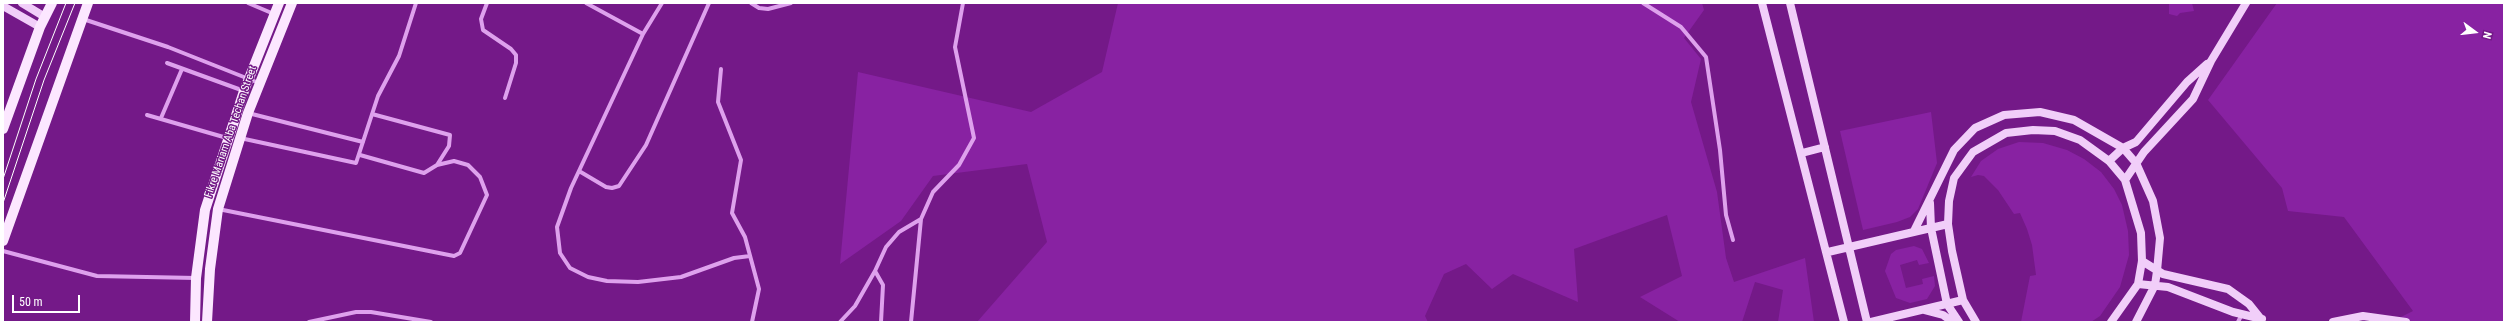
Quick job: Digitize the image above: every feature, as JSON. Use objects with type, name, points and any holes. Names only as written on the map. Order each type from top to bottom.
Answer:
[{"type":"main road","points":[[22,3],[45,17]]},
{"type":"main road","points":[[3,129],[40,27],[52,3]]},
{"type":"main road","points":[[3,241],[81,19],[88,3]]},
{"type":"main road","name":"Fikre Mariam Aba Techan Street","points":[[195,322],[196,278],[205,210],[227,138],[279,3]]},
{"type":"main road","name":"Fikre Mariam Aba Techan Street","points":[[207,322],[210,269],[218,209],[239,138],[292,3]]},
{"type":"main road","points":[[1762,3],[1828,252],[1844,322]]},
{"type":"main road","points":[[1790,3],[1867,322]]},
{"type":"main road","points":[[2125,180],[2144,152],[2192,99],[2211,61],[2246,3]]},
{"type":"main road","points":[[3,6],[40,27]]},
{"type":"main road","points":[[2109,161],[2123,148],[2136,142],[2187,82],[2211,61]]},
{"type":"main road","points":[[1914,231],[1954,150],[1975,128],[2004,115],[2040,112],[2074,120],[2123,148],[2136,163],[2153,201],[2160,238],[2155,285],[2136,322]]},
{"type":"main road","points":[[1976,322],[1963,300],[1956,277],[1948,224],[1954,178],[1973,152],[2006,133],[2033,130],[2055,132],[2080,140],[2109,161],[2125,180],[2141,233],[2142,261],[2138,284],[2111,322]]},
{"type":"main road","points":[[1802,152],[1825,147]]},
{"type":"main road","points":[[1930,200],[1931,228],[1947,304],[1959,322]]},
{"type":"main road","points":[[1828,252],[1948,224]]},
{"type":"main road","points":[[2142,261],[2163,274],[2228,289],[2249,304],[2263,321]]},
{"type":"main road","points":[[2138,284],[2168,287],[2240,318],[2263,321]]},
{"type":"main road","points":[[1871,322],[1963,300]]},
{"type":"main road","points":[[1924,309],[1943,315],[1953,322]]},
{"type":"main road","points":[[2333,322],[2363,316],[2406,322]]},
{"type":"street","points":[[248,3],[274,14]]},
{"type":"street","points":[[239,138],[354,163],[359,161],[363,142],[378,96],[399,56],[416,3]]},
{"type":"street","points":[[487,3],[481,19],[483,30],[512,49],[516,55],[516,63],[504,98]]},
{"type":"street","points":[[662,3],[643,34],[579,171],[557,227],[557,240],[560,253],[570,268],[588,277],[607,281],[638,282],[681,277],[734,258],[750,256]]},
{"type":"street","points":[[579,171],[606,187],[612,188],[619,186],[646,145],[709,3]]},
{"type":"street","points":[[751,3],[759,8],[768,9],[791,3]]},
{"type":"street","points":[[911,322],[921,219],[933,192],[959,165],[974,138],[955,47],[963,3]]},
{"type":"street","points":[[1643,3],[1681,28],[1706,57],[1720,150],[1726,215],[1732,240]]},
{"type":"street","points":[[589,4],[643,34]]},
{"type":"street","points":[[81,19],[138,36],[259,84]]},
{"type":"street","points":[[167,63],[244,91]]},
{"type":"street","points":[[161,118],[182,69]]},
{"type":"street","points":[[720,69],[718,102],[741,160],[732,213],[745,237],[758,289],[752,322]]},
{"type":"street","points":[[248,113],[363,142]]},
{"type":"street","points":[[372,114],[450,135],[450,146],[437,165]]},
{"type":"street","points":[[147,115],[227,138]]},
{"type":"street","points":[[218,209],[454,256],[460,253],[487,196],[480,177],[468,164],[454,161],[437,165],[424,173],[360,155]]},
{"type":"street","points":[[840,322],[855,306],[875,271],[886,247],[899,232],[921,219]]},
{"type":"street","points":[[3,252],[97,276],[196,278]]},
{"type":"street","points":[[875,271],[883,286],[881,322]]},
{"type":"street","points":[[308,322],[356,312],[371,312],[431,322]]},
{"type":"shaded area","points":[[1118,3],[1702,3],[1704,10],[1684,38],[1701,59],[1691,102],[1717,192],[1726,258],[1734,282],[1805,258],[1814,322],[1778,322],[1783,290],[1755,282],[1742,322],[1680,322],[1640,297],[1682,276],[1667,215],[1574,249],[1578,302],[1513,274],[1492,289],[1466,264],[1444,274],[1425,316],[1428,322],[977,322],[1047,242],[1027,164],[933,176],[901,221],[840,264],[858,72],[1031,112],[1102,72]]},
{"type":"shaded area","points":[[2169,3],[2192,3],[2194,11],[2180,13],[2177,16],[2169,14]]},
{"type":"shaded area","points":[[2277,3],[2504,3],[2504,322],[2391,322],[2413,311],[2344,217],[2288,211],[2282,188],[2208,100]]},
{"type":"shaded area","points":[[1931,112],[1937,163],[1918,209],[1910,217],[1897,222],[1863,230],[1840,131]]},
{"type":"shaded area","points":[[2019,142],[2043,143],[2067,150],[2084,159],[2101,172],[2114,189],[2122,205],[2128,231],[2129,255],[2120,287],[2100,316],[2091,322],[2021,322],[2030,276],[2036,275],[2032,245],[2027,229],[2020,213],[2014,214],[1998,190],[1984,176],[1978,175],[1971,177],[1981,161],[1998,149]]},
{"type":"shaded area","points":[[1914,246],[1922,249],[1929,263],[1919,265],[1917,260],[1900,265],[1906,288],[1923,284],[1922,279],[1934,276],[1935,286],[1927,299],[1910,303],[1896,298],[1885,271],[1891,254],[1896,250]]},
{"type":"tram line","points":[[3,179],[36,79],[66,3]]},
{"type":"tram line","points":[[3,203],[44,80],[75,3]]}]
